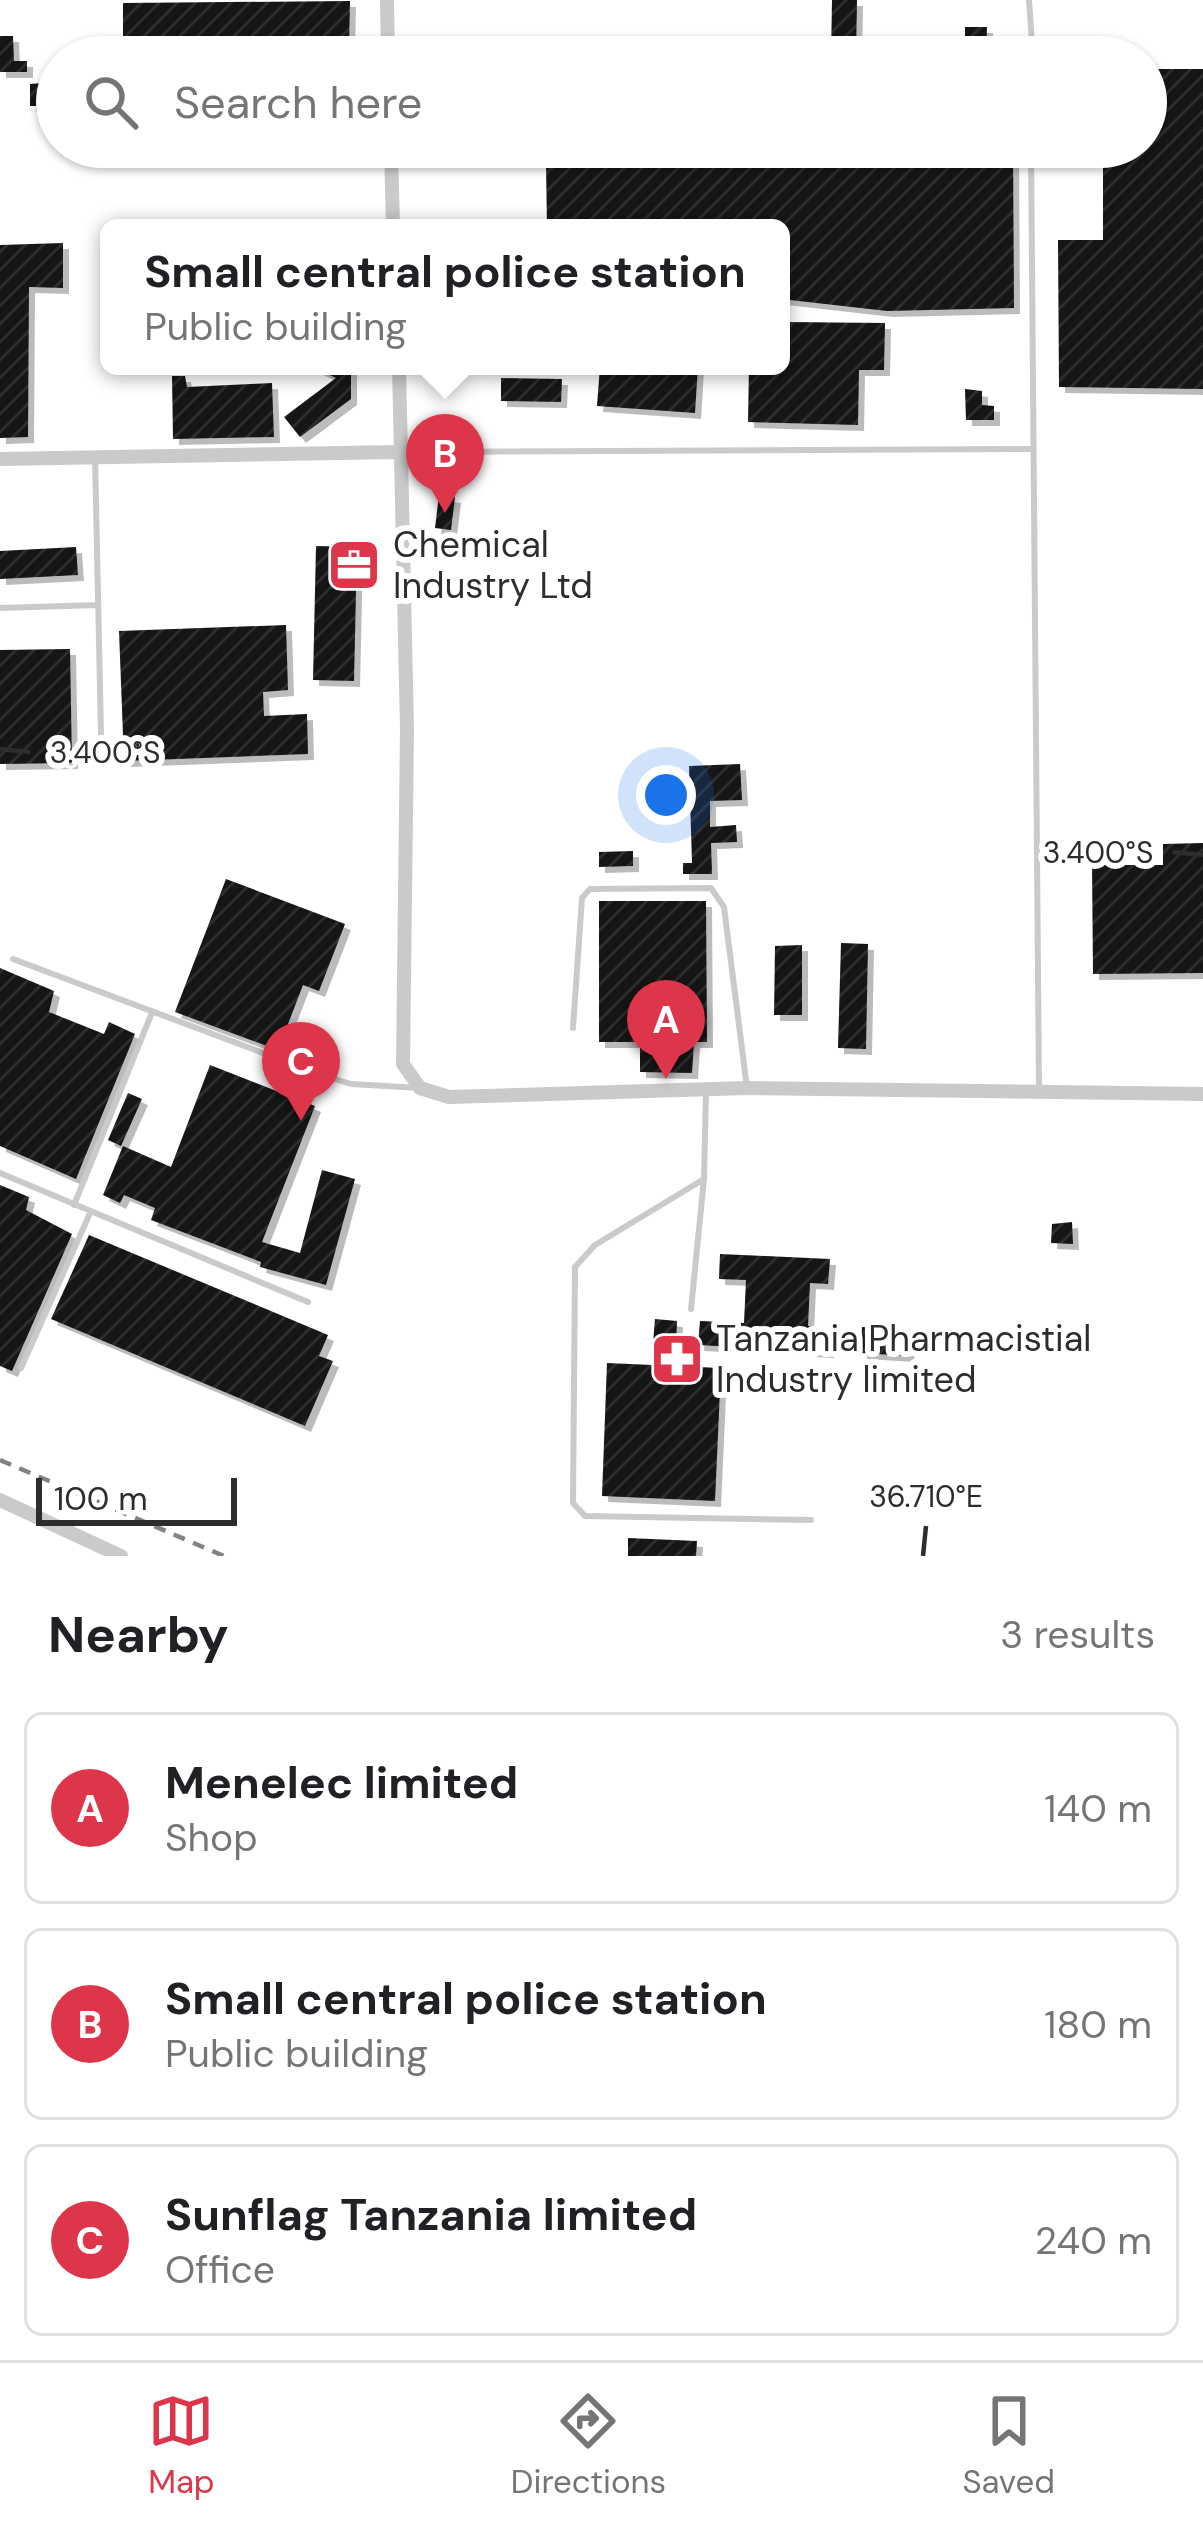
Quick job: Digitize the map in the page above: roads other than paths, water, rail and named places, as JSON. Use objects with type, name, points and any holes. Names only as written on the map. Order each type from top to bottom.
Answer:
[{"type":"street","points":[[387,0],[388,36]]},
{"type":"street","points":[[392,168],[394,219]]},
{"type":"street","points":[[399,375],[407,729],[403,1064],[420,1088],[449,1097],[747,1088],[1203,1094]]},
{"type":"street","points":[[0,459],[397,452]]},
{"type":"street","points":[[0,1500],[121,1556]]},
{"type":"lane","points":[[1028,0],[1031,36]]},
{"type":"lane","points":[[1031,168],[1039,1091]]},
{"type":"lane","points":[[397,452],[1033,449]]},
{"type":"lane","points":[[94,457],[101,734]]},
{"type":"lane","points":[[0,608],[98,605]]},
{"type":"lane","points":[[573,1028],[582,898],[590,889],[711,888],[724,907],[730,993],[747,1088]]},
{"type":"lane","points":[[13,959],[152,1016],[351,1084],[420,1088]]},
{"type":"lane","points":[[74,1205],[152,1016]]},
{"type":"lane","points":[[691,1309],[704,1179],[706,1090]]},
{"type":"lane","points":[[0,1173],[308,1302]]},
{"type":"lane","points":[[704,1179],[595,1245],[575,1267],[573,1503],[585,1516],[811,1520]]},
{"type":"lane","points":[[21,1368],[90,1212]]},
{"type":"railway","points":[[0,1460],[224,1556]]},
{"type":"place","name":"Small central police station","points":[[445,513]]},
{"type":"place","name":"Chemical Industry Ltd","points":[[354,565]]},
{"type":"place","name":"Menelec limited","points":[[666,1079]]},
{"type":"place","name":"Sunflag Tanzania limited","points":[[301,1121]]},
{"type":"place","name":"Tanzania Pharmacistial Industry limited","points":[[677,1359]]}]
